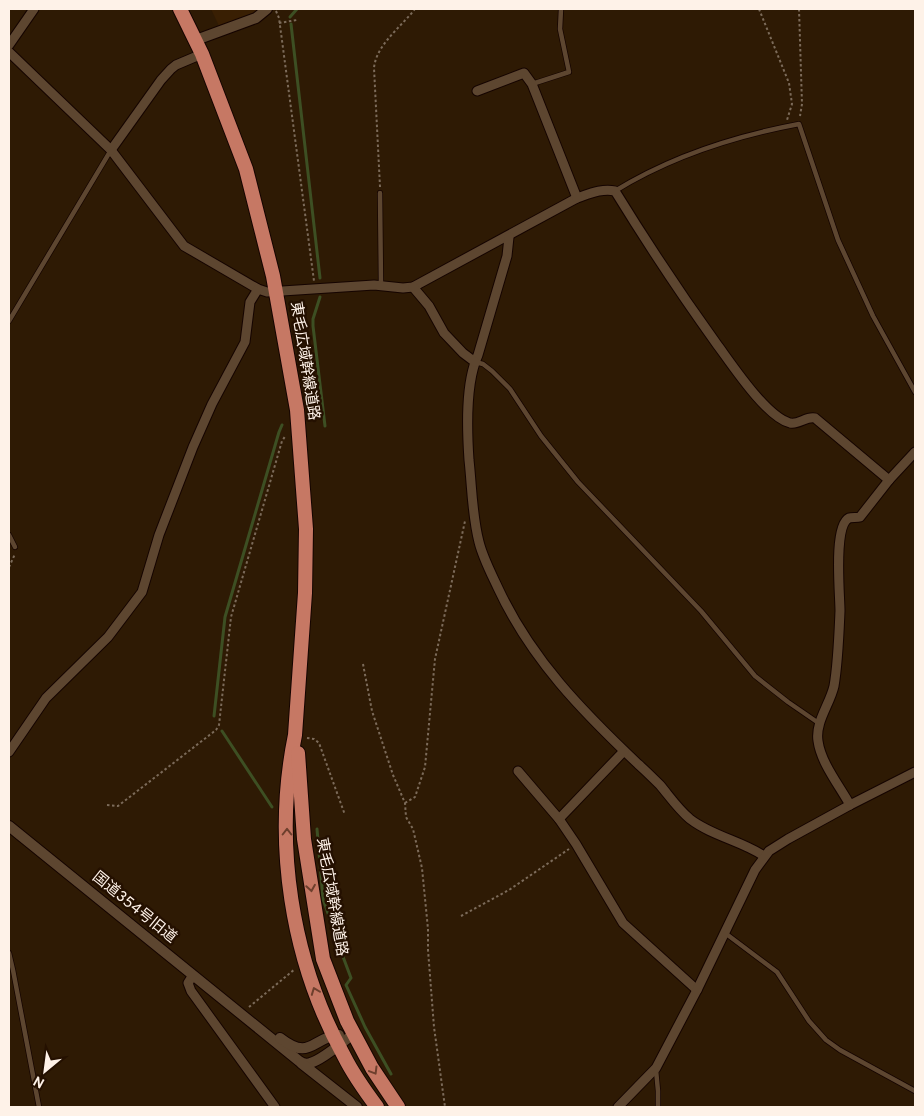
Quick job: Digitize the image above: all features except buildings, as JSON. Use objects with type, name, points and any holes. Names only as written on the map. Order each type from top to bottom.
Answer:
[{"type":"highway","name":"東毛広域幹線道路","points":[[180,9],[202,54],[246,168],[276,292],[297,410],[306,529],[305,593],[296,735],[304,838],[321,949],[335,992],[353,1034],[375,1074],[398,1107]]},
{"type":"highway","name":"東毛広域幹線道路","points":[[296,735],[291,756],[287,795],[287,848],[292,900],[305,960],[317,996],[336,1041],[360,1083],[377,1107]]},
{"type":"street","points":[[9,45],[34,9]]},
{"type":"street","points":[[196,40],[256,18],[267,9]]},
{"type":"street","points":[[9,52],[111,150],[184,246],[258,289],[267,292],[374,284],[403,288],[414,287],[577,198],[600,191],[615,191],[692,311],[735,369],[767,406],[778,416],[789,422],[795,423],[808,418],[815,418],[890,480]]},
{"type":"street","points":[[111,150],[171,69],[202,54]]},
{"type":"street","points":[[477,91],[524,73],[532,84],[577,198]]},
{"type":"street","points":[[508,237],[507,256],[470,383],[468,434],[473,509],[479,543],[485,559],[507,607],[521,631],[547,667],[586,713],[652,777],[691,820],[722,837],[764,856]]},
{"type":"street","points":[[414,287],[429,306],[444,333],[463,353],[475,362]]},
{"type":"street","points":[[9,752],[46,698],[108,637],[142,592],[159,535],[190,454],[212,404],[245,342],[250,302],[258,289]]},
{"type":"street","points":[[850,805],[821,753],[817,736],[834,687],[840,612],[838,566],[841,533],[847,519],[860,517],[915,452]]},
{"type":"street","points":[[558,819],[624,751]]},
{"type":"street","points":[[518,770],[576,844],[622,923],[697,990]]},
{"type":"street","points":[[618,1107],[656,1068],[697,990],[755,870],[764,856],[788,839],[915,772]]},
{"type":"street","name":"国道354号旧道","points":[[9,826],[303,1064],[311,1063],[336,1041]]},
{"type":"street","points":[[193,975],[188,983],[191,991],[275,1107]]},
{"type":"street","name":"国道354号旧道","points":[[241,1013],[295,1048],[311,1048],[353,1034]]},
{"type":"street","points":[[299,1061],[357,1107]]},
{"type":"lane","points":[[532,84],[569,72],[560,29],[561,9]]},
{"type":"lane","points":[[615,191],[661,165],[717,145],[799,124],[838,240],[869,309],[915,392]]},
{"type":"lane","points":[[9,321],[111,150]]},
{"type":"lane","points":[[380,193],[381,285]]},
{"type":"lane","points":[[475,362],[482,364],[492,371],[510,389],[541,436],[573,476],[695,604],[754,676],[820,724]]},
{"type":"lane","points":[[9,536],[15,547]]},
{"type":"lane","points":[[725,933],[777,972],[809,1021],[826,1040],[840,1050],[915,1091]]},
{"type":"lane","points":[[9,952],[39,1107]]},
{"type":"lane","points":[[656,1068],[658,1107]]},
{"type":"path","points":[[275,9],[280,23],[316,289]]},
{"type":"path","points":[[380,193],[374,60],[415,9]]},
{"type":"path","points":[[759,9],[789,83],[792,104],[786,126]]},
{"type":"path","points":[[799,9],[802,104],[799,124]]},
{"type":"path","points":[[280,23],[297,20]]},
{"type":"path","points":[[107,805],[118,806],[216,730],[219,725],[231,617],[282,441],[290,430],[298,425]]},
{"type":"path","points":[[405,803],[416,797],[425,767],[435,659],[466,515],[473,509]]},
{"type":"path","points":[[9,568],[15,553],[15,547]]},
{"type":"path","points":[[363,664],[372,711],[392,775],[405,803],[406,817],[418,846],[426,890],[434,1028],[445,1107]]},
{"type":"path","points":[[296,735],[314,739],[319,743],[345,815]]},
{"type":"path","points":[[461,916],[509,890],[576,844]]},
{"type":"path","points":[[241,1013],[305,960]]},
{"type":"shaded area","points":[[211,9],[260,9],[257,12],[219,26]]},
{"type":"waterway","points":[[290,17],[297,9]]},
{"type":"waterway","points":[[291,24],[320,278]]},
{"type":"waterway","points":[[320,297],[313,319],[313,326],[325,426]]},
{"type":"waterway","points":[[214,716],[225,617],[282,425]]},
{"type":"waterway","points":[[222,731],[272,807]]},
{"type":"waterway","points":[[317,829],[323,899],[337,939]]},
{"type":"waterway","points":[[339,946],[351,978],[346,985],[365,1027],[391,1074]]}]
